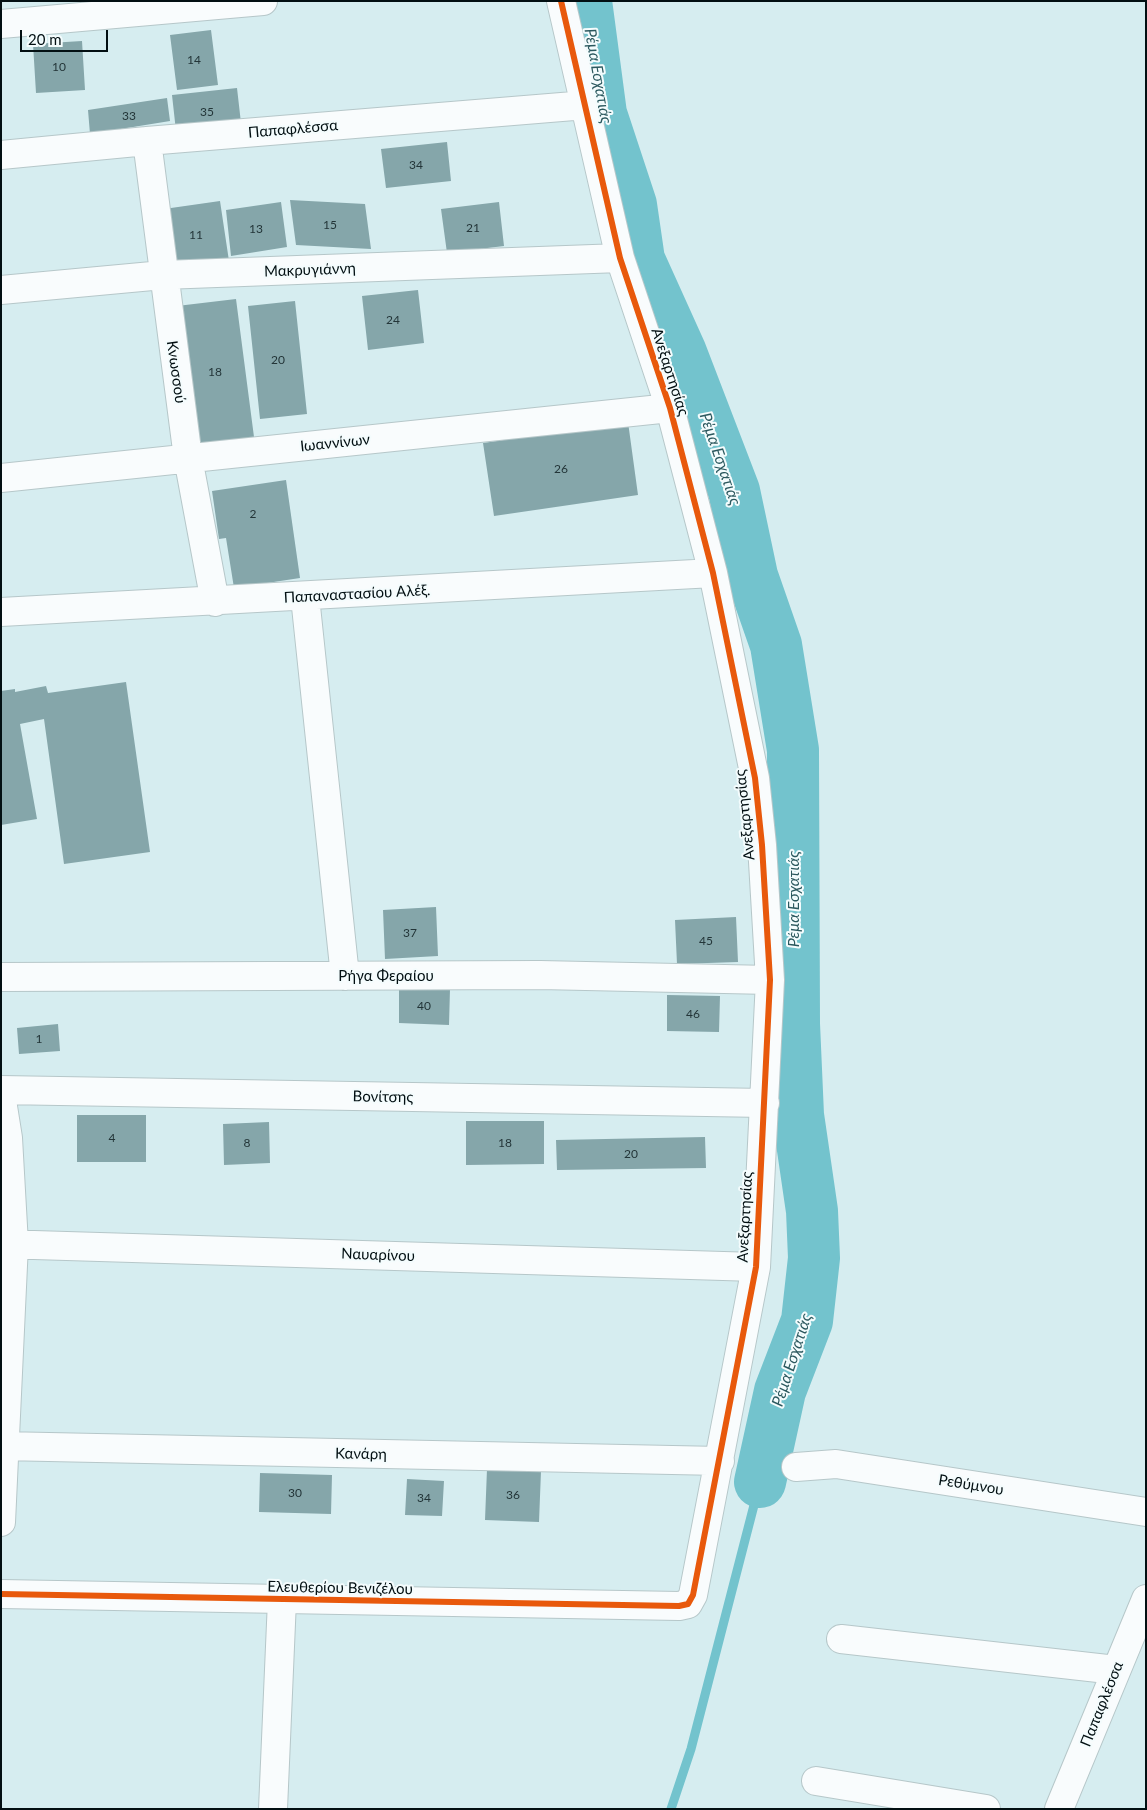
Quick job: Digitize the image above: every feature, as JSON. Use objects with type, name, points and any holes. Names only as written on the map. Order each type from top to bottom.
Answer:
[{"type":"street","points":[[1,24],[76,9],[263,1]]},
{"type":"street","name":"Ανεξαρτησίας","points":[[561,1],[620,258],[670,408],[713,573],[755,778],[762,845],[770,980],[756,1267],[693,1595],[688,1604],[679,1606]]},
{"type":"street","name":"Παπαφλέσσα","points":[[1,156],[146,141],[586,105]]},
{"type":"street","name":"Κνωσσού","points":[[146,141],[188,458],[215,602]]},
{"type":"street","name":"Μακρυγιάννη","points":[[1,290],[163,275],[620,258]]},
{"type":"street","name":"Ιωαννίνων","points":[[1,478],[670,408]]},
{"type":"street","name":"Παπαναστασίου Αλέξ.","points":[[1,612],[215,602],[713,573]]},
{"type":"street","points":[[305,597],[345,976]]},
{"type":"street","name":"Ρήγα Φεραίου","points":[[1,977],[540,976],[770,980]]},
{"type":"street","points":[[1,1092],[9,1148],[1,1522]]},
{"type":"street","name":"Βονίτσης","points":[[1,1092],[765,1103]]},
{"type":"street","name":"Ναυαρίνου","points":[[8,1244],[756,1267]]},
{"type":"street","name":"Κανάρη","points":[[4,1446],[720,1461]]},
{"type":"street","name":"Ρεθύμνου","points":[[796,1468],[836,1464],[1146,1512]]},
{"type":"street","name":"Ελευθερίου Βενιζέλου","points":[[1,1594],[679,1606]]},
{"type":"street","name":"Παπαφλέσσα","points":[[1060,1809],[1146,1599]]},
{"type":"street","points":[[273,1809],[282,1600]]},
{"type":"street","points":[[841,1639],[1116,1670]]},
{"type":"street","points":[[816,1781],[986,1809]]},
{"type":"building","points":[[211,30],[218,85],[177,90],[170,35]]},
{"type":"building","points":[[82,41],[85,90],[36,93],[33,44]]},
{"type":"building","points":[[237,88],[241,123],[176,131],[172,95]]},
{"type":"building","points":[[167,98],[170,121],[90,134],[88,110]]},
{"type":"building","points":[[447,142],[451,181],[386,188],[381,149]]},
{"type":"building","points":[[290,200],[365,204],[371,249],[296,245]]},
{"type":"building","points":[[220,201],[229,261],[172,269],[164,209]]},
{"type":"building","points":[[281,202],[287,247],[231,256],[226,210]]},
{"type":"building","points":[[499,202],[504,246],[447,253],[441,209]]},
{"type":"building","points":[[418,290],[424,343],[368,350],[362,296]]},
{"type":"building","points":[[236,299],[254,437],[195,446],[177,306]]},
{"type":"building","points":[[295,301],[307,414],[260,419],[248,306]]},
{"type":"building","points":[[628,422],[638,495],[494,516],[483,443]]},
{"type":"building","points":[[286,480],[300,578],[234,588],[226,538],[219,539],[212,491]]},
{"type":"building","points":[[126,682],[150,852],[64,864],[44,719],[20,724],[37,819],[1,825],[1,691],[15,689],[15,692],[46,686],[48,693]]},
{"type":"building","points":[[436,907],[438,956],[385,959],[383,910]]},
{"type":"building","points":[[736,917],[738,962],[677,964],[675,920]]},
{"type":"building","points":[[399,989],[450,989],[449,1025],[399,1023]]},
{"type":"building","points":[[667,995],[720,996],[719,1032],[667,1031]]},
{"type":"building","points":[[58,1024],[60,1051],[19,1054],[17,1028]]},
{"type":"building","points":[[77,1115],[146,1115],[146,1162],[77,1162]]},
{"type":"building","points":[[466,1121],[544,1121],[544,1164],[466,1165]]},
{"type":"building","points":[[269,1122],[270,1163],[224,1165],[223,1124]]},
{"type":"building","points":[[705,1137],[706,1168],[557,1170],[556,1140]]},
{"type":"building","points":[[487,1469],[541,1471],[539,1522],[485,1520]]},
{"type":"building","points":[[260,1473],[332,1475],[331,1514],[259,1512]]},
{"type":"building","points":[[407,1479],[444,1481],[442,1516],[405,1515]]},
{"type":"waterway","name":"Ρέμα Εσχατιάς","points":[[586,1],[601,114],[631,205],[639,260],[681,353],[734,491],[752,576],[776,645],[793,750],[794,1024],[798,1115],[812,1211],[814,1258],[807,1321],[780,1391],[760,1482]]},
{"type":"waterway","name":"Ρέμα Εσχατιάς","points":[[671,1809],[691,1749],[760,1482]]},
{"type":"cycle path","points":[[1,1594],[679,1606],[688,1604],[693,1595],[756,1267],[770,980],[762,845],[755,778],[713,573],[670,408],[620,258],[561,1]]}]
